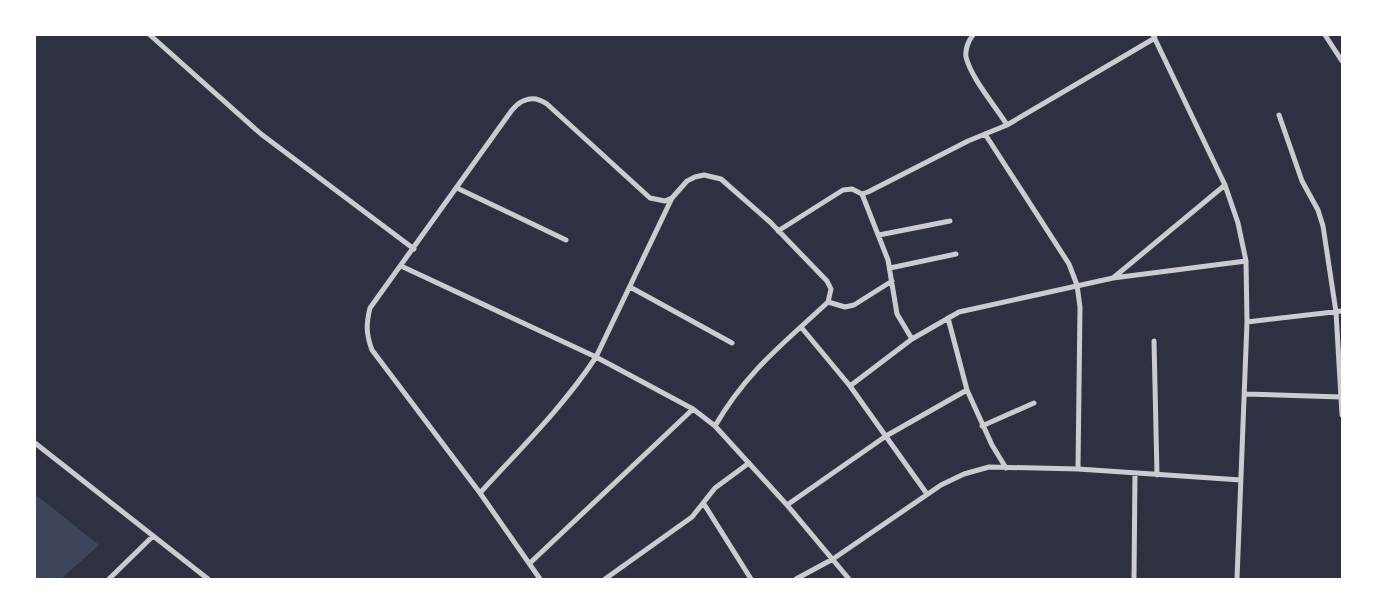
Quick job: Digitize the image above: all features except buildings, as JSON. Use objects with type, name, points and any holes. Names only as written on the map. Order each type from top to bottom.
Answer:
[{"type":"street","points":[[150,35],[261,134],[414,249]]},
{"type":"street","points":[[973,35],[968,41],[966,56],[972,70],[1008,125]]},
{"type":"street","points":[[1326,35],[1342,61]]},
{"type":"street","points":[[862,194],[1008,125],[1154,36],[1225,185],[1238,223],[1246,262],[1248,322],[1236,579]]},
{"type":"street","points":[[540,579],[480,493],[379,361],[367,338],[366,324],[370,308],[402,266],[512,110],[521,101],[528,98],[541,100],[547,104],[650,198],[665,201],[672,198]]},
{"type":"street","points":[[1279,115],[1302,181],[1318,210],[1323,226],[1339,312],[1342,414]]},
{"type":"street","points":[[986,134],[1070,264],[1077,285],[1080,307],[1078,469]]},
{"type":"street","points":[[480,493],[568,397],[596,357],[672,198],[687,181],[695,177],[712,176],[721,179],[778,231],[827,281],[831,289],[828,302],[770,354],[747,378],[715,426]]},
{"type":"street","points":[[1113,278],[1225,185]]},
{"type":"street","points":[[457,188],[566,240]]},
{"type":"street","points":[[778,231],[843,190],[852,190],[862,194],[890,268],[897,314],[912,339]]},
{"type":"street","points":[[878,235],[950,221]]},
{"type":"street","points":[[890,268],[956,254]]},
{"type":"street","points":[[850,386],[912,339],[959,312],[992,303],[1113,278],[1246,262]]},
{"type":"street","points":[[402,266],[596,357],[693,409],[715,426],[749,463],[849,579]]},
{"type":"street","points":[[828,302],[845,307],[854,305],[892,281]]},
{"type":"street","points":[[630,287],[732,343]]},
{"type":"street","points":[[1248,322],[1339,312]]},
{"type":"street","points":[[948,318],[967,390],[982,426],[1006,468]]},
{"type":"street","points":[[801,327],[850,386],[927,494]]},
{"type":"street","points":[[1154,341],[1157,475]]},
{"type":"street","points":[[787,505],[886,436],[967,390]]},
{"type":"street","points":[[1245,394],[1341,396]]},
{"type":"street","points":[[982,426],[1034,402]]},
{"type":"street","points":[[530,563],[693,409]]},
{"type":"street","points":[[35,443],[208,579]]},
{"type":"street","points":[[605,579],[692,517],[715,488],[749,463]]},
{"type":"street","points":[[796,579],[833,559],[927,494],[964,474],[989,467],[1078,469],[1241,480]]},
{"type":"street","points":[[1134,579],[1135,473]]},
{"type":"street","points":[[704,504],[751,579]]},
{"type":"street","points":[[109,579],[153,536]]},
{"type":"shaded area","points":[[35,494],[99,545],[61,579],[35,579]]}]
